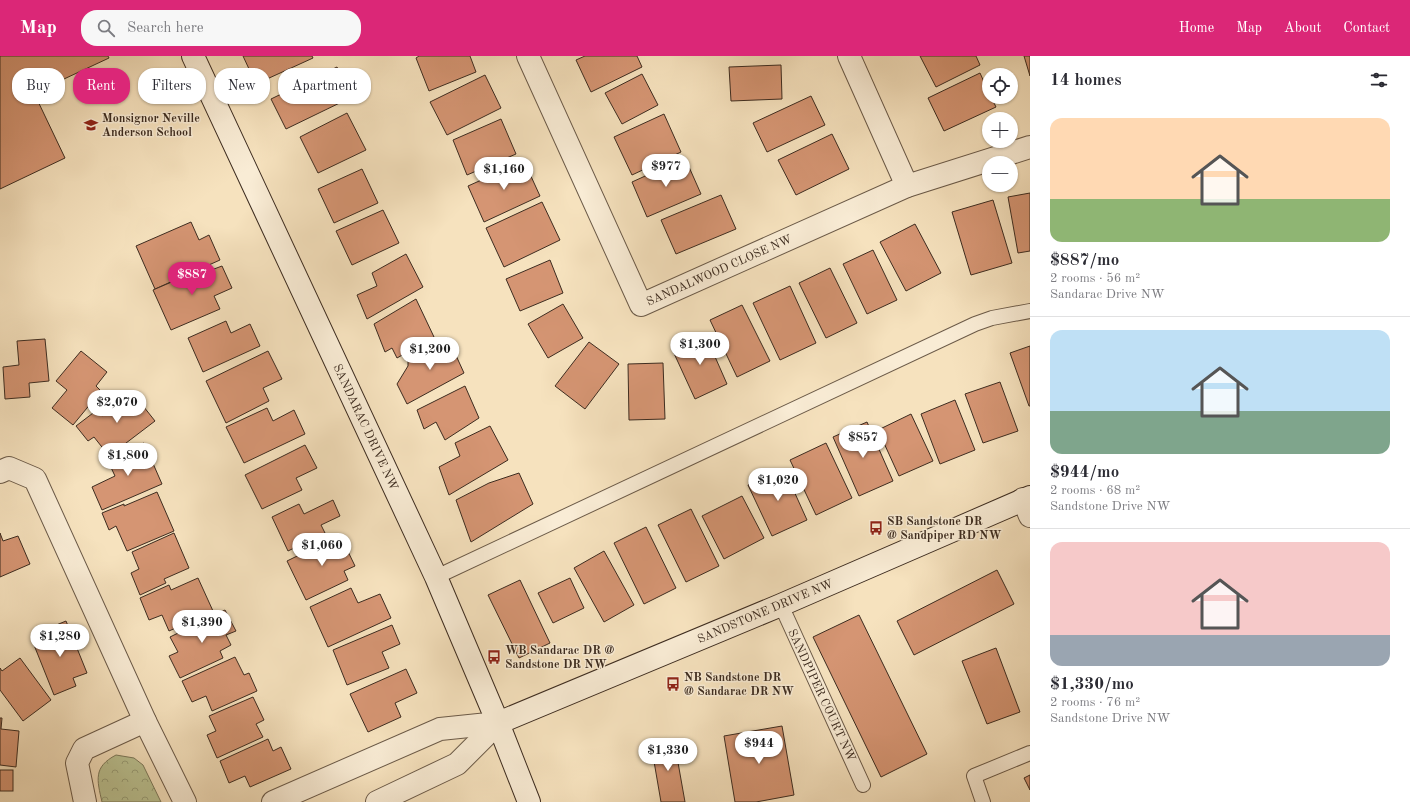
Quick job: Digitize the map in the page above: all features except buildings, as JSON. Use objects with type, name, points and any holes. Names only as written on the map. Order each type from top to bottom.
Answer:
[{"type":"street","name":"SANDARAC DRIVE NW","points":[[193,56],[436,577],[498,723],[529,802]]},
{"type":"street","name":"SANDALWOOD CLOSE NW","points":[[528,56],[642,305],[907,186],[1030,147]]},
{"type":"street","points":[[849,56],[907,186]]},
{"type":"street","points":[[0,472],[9,468],[35,479],[145,721],[185,802]]},
{"type":"street","name":"SANDSTONE DRIVE NW","points":[[498,723],[1028,504]]},
{"type":"street","points":[[85,802],[77,763],[84,749],[145,721]]},
{"type":"street","points":[[273,802],[440,729],[498,723]]},
{"type":"street","points":[[377,802],[457,764],[498,723]]},
{"type":"lane","points":[[436,577],[975,324],[992,318],[1030,311]]},
{"type":"lane","name":"SANDPIPER COURT NW","points":[[781,605],[863,785]]},
{"type":"lane","points":[[983,802],[974,776],[1030,753]]},
{"type":"green space","points":[[116,755],[134,758],[143,765],[161,802],[102,802],[98,775],[103,764]]},
{"type":"place","name":"Monsignor Neville Anderson School","points":[[91,125]]},
{"type":"place","name":"SB Sandstone DR @ Sandpiper RD NW","points":[[876,528]]},
{"type":"place","name":"WB Sandarac DR @ Sandstone DR NW","points":[[494,657]]},
{"type":"place","name":"NB Sandstone DR @ Sandarac DR NW","points":[[673,684]]}]
